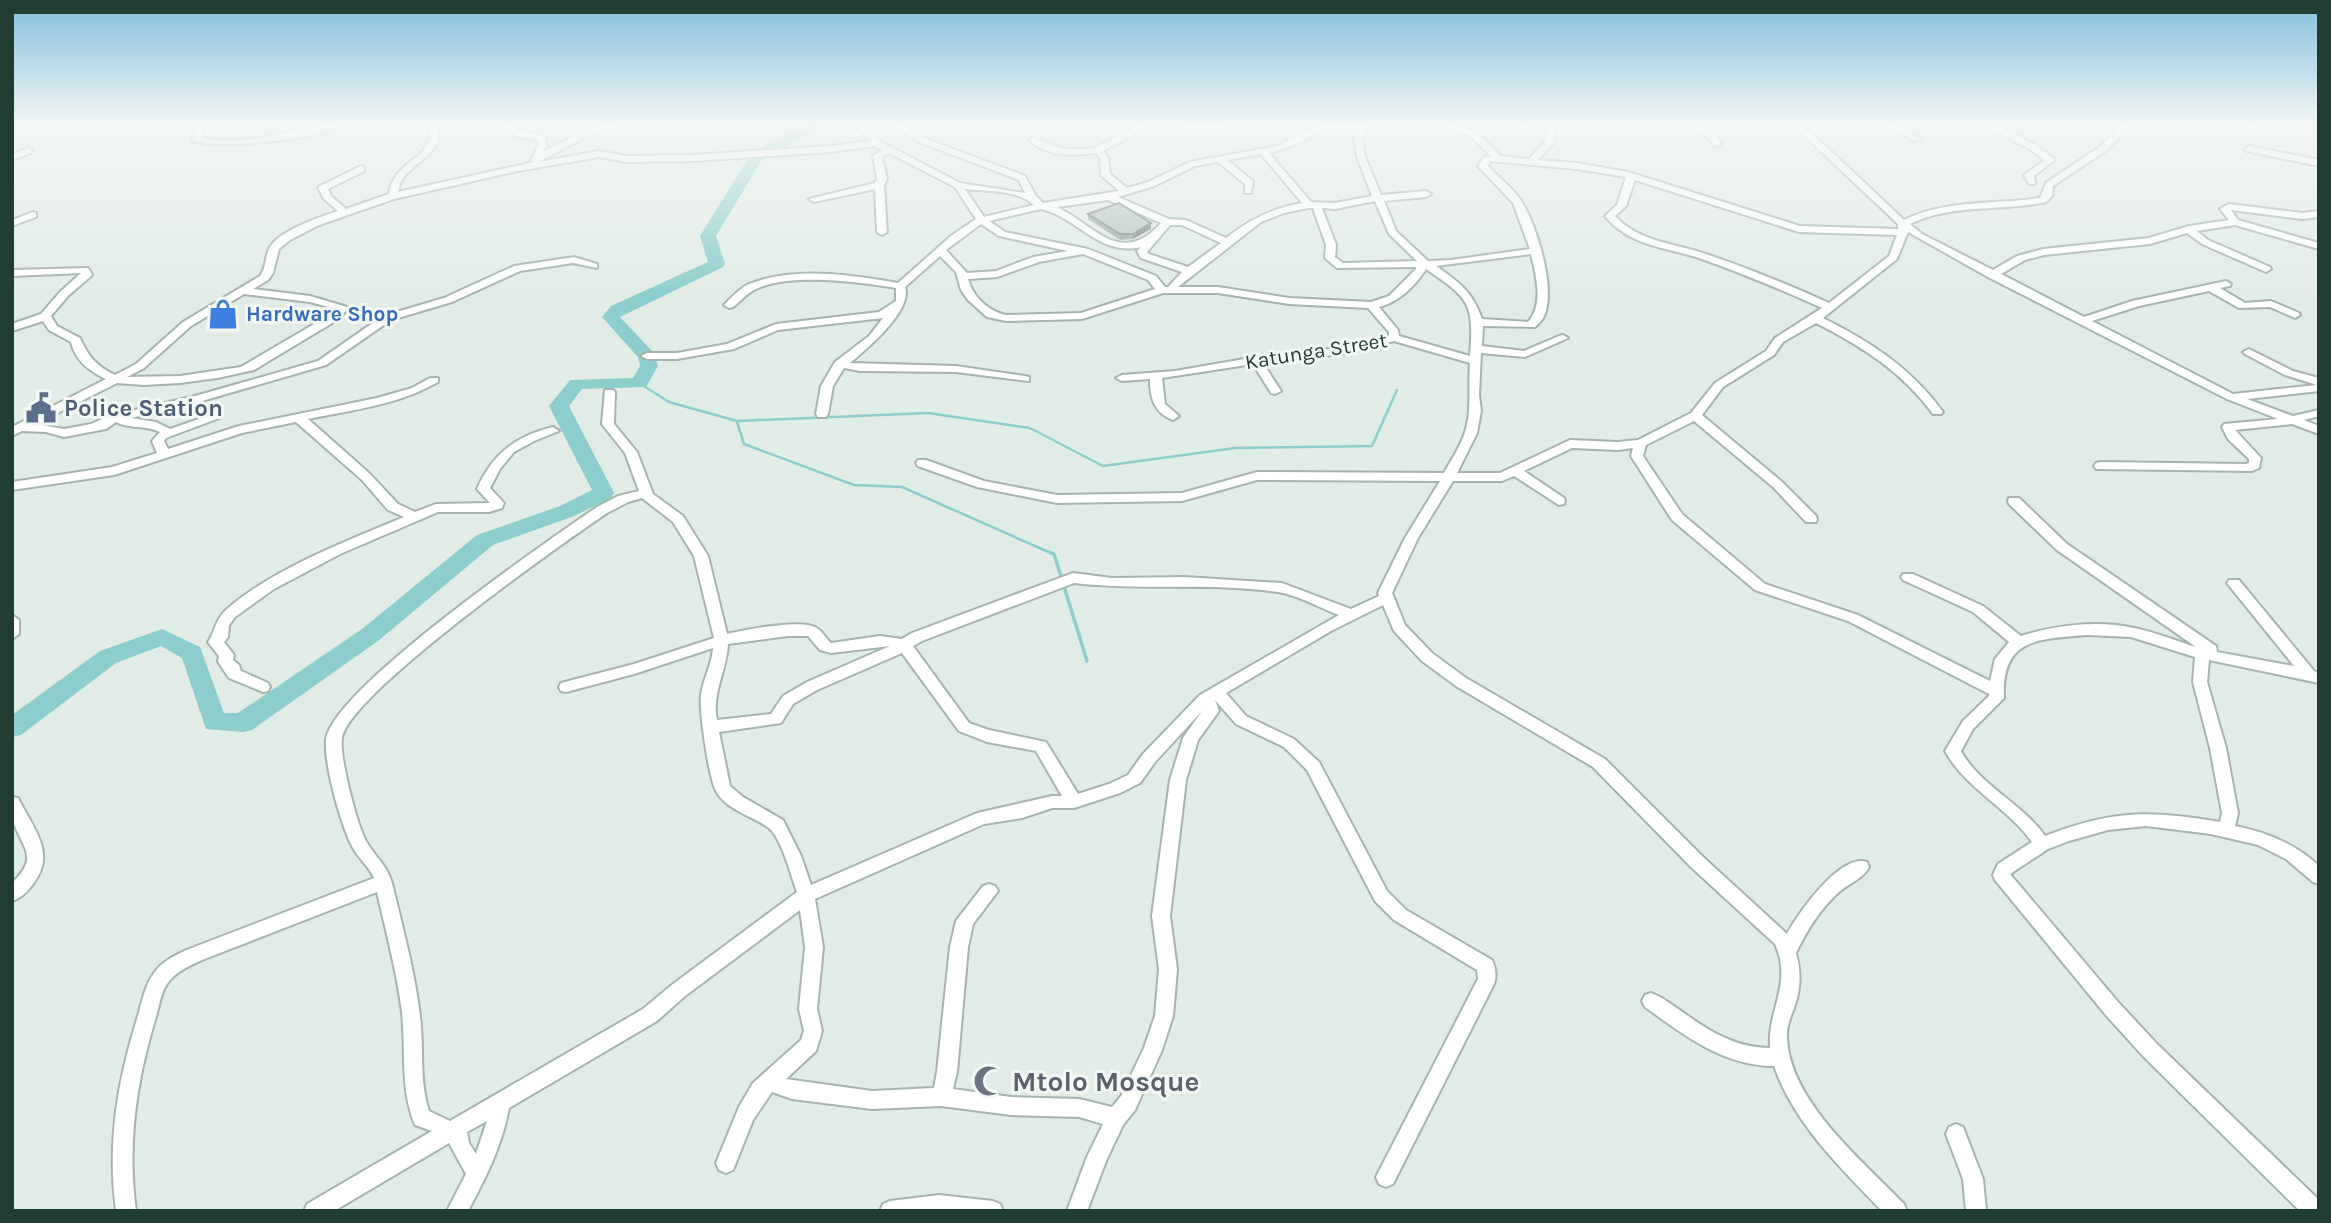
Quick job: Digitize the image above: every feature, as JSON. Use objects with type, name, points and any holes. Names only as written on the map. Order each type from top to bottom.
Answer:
[{"type":"street","points":[[337,181],[323,188],[327,197],[343,211]]},
{"type":"street","points":[[390,197],[397,181]]},
{"type":"street","points":[[14,429],[117,379],[147,360],[187,324],[264,278],[268,272],[270,254],[279,242],[343,211],[456,181]]},
{"type":"street","points":[[881,181],[882,232]]},
{"type":"street","points":[[951,181],[958,185],[1012,192],[1032,198]]},
{"type":"street","points":[[1024,181],[1032,198],[1041,206],[1059,211],[1085,230],[1121,246],[1136,246],[1153,239]]},
{"type":"street","points":[[1113,181],[1126,192]]},
{"type":"street","points":[[729,305],[752,287],[787,280],[830,278],[900,286],[954,238],[981,220],[1041,206],[1109,197],[1157,181]]},
{"type":"street","points":[[1248,181],[1250,183],[1248,191]]},
{"type":"street","points":[[1290,181],[1312,205],[1329,237],[1332,251],[1330,258],[1336,264],[1424,265],[1534,251]]},
{"type":"street","points":[[1371,181],[1392,232],[1424,265],[1467,296],[1478,322],[1474,420],[1471,433],[1412,538],[1385,593],[1399,627],[1427,657],[1461,682],[1599,763],[1696,862],[1781,939],[1788,951],[1791,980],[1778,1033],[1781,1057],[1798,1097],[1840,1151],[1897,1211]]},
{"type":"street","points":[[1478,322],[1531,325],[1540,318],[1543,304],[1540,264],[1528,224],[1516,200],[1498,181]]},
{"type":"street","points":[[1629,181],[1621,206],[1610,216],[1621,227],[1646,241],[1701,256],[1779,285],[1830,308]]},
{"type":"street","points":[[1643,181],[1799,229],[1903,228]]},
{"type":"street","points":[[1859,181],[1903,228],[2231,397],[2319,430]]},
{"type":"street","points":[[922,463],[981,484],[1057,499],[1182,497],[1256,476],[1488,479],[1502,477],[1570,444],[1639,449],[1695,415],[1719,385],[1770,353],[1779,340],[1816,319],[1893,257],[1903,228],[1916,215],[2043,200],[2047,196],[2049,185],[2055,181]]},
{"type":"street","points":[[814,199],[880,185]]},
{"type":"street","points":[[958,185],[981,220],[1002,234],[1084,251],[1152,278],[1167,290]]},
{"type":"street","points":[[1167,290],[1217,252],[1237,232],[1265,217],[1312,205],[1335,206],[1378,198],[1426,194]]},
{"type":"street","points":[[1109,197],[1168,222],[1183,222],[1226,242]]},
{"type":"street","points":[[2235,222],[2225,209],[2238,207],[2302,216],[2319,214]]},
{"type":"street","points":[[12,223],[33,215]]},
{"type":"street","points":[[1168,222],[1142,251],[1145,256],[1189,271]]},
{"type":"street","points":[[1992,275],[2021,258],[2043,252],[2129,244],[2189,229],[2235,222],[2319,246]]},
{"type":"street","points":[[2189,229],[2205,242],[2266,270]]},
{"type":"street","points":[[941,251],[956,264],[963,276],[966,290],[984,310],[991,315],[1006,318],[1082,316],[1167,290],[1218,290],[1289,301],[1371,305],[1388,303],[1424,265]]},
{"type":"street","points":[[963,276],[1004,273],[1035,260],[1084,251]]},
{"type":"street","points":[[93,428],[125,416],[198,399],[322,363],[387,318],[448,300],[492,277],[519,268],[574,260],[593,266]]},
{"type":"street","points":[[12,273],[74,269],[87,271],[88,274],[64,294],[46,316],[12,328]]},
{"type":"street","points":[[2082,321],[2136,303],[2225,284]]},
{"type":"street","points":[[822,414],[827,386],[839,364],[870,340],[895,310],[903,296],[900,286]]},
{"type":"street","points":[[2210,287],[2243,306],[2271,304],[2295,315]]},
{"type":"street","points":[[46,316],[52,328],[76,340],[77,348],[92,367],[117,379],[176,379],[246,369],[325,323],[342,307],[321,301],[242,291]]},
{"type":"street","points":[[1371,305],[1394,332],[1394,338]]},
{"type":"street","points":[[647,355],[677,356],[730,346],[776,327],[864,318],[895,310]]},
{"type":"street","points":[[1816,319],[1877,350],[1894,363],[1922,390],[1937,412]]},
{"type":"street","name":"Katunga Street","points":[[1122,378],[1348,350],[1394,338],[1476,355],[1525,354],[1563,338]]},
{"type":"street","points":[[2249,352],[2301,383],[2319,388]]},
{"type":"street","points":[[1256,360],[1275,391]]},
{"type":"street","points":[[839,364],[860,368],[948,368],[1025,379]]},
{"type":"street","points":[[1156,375],[1160,409],[1173,416]]},
{"type":"street","points":[[12,486],[114,471],[220,435],[379,401],[416,390],[434,380]]},
{"type":"street","points":[[2231,397],[2319,382]]},
{"type":"street","points":[[609,392],[608,424],[631,452],[650,500],[678,519],[701,556],[721,639],[720,659],[709,694],[710,727],[723,789],[737,802],[777,825],[787,842],[806,895],[814,947],[808,1009],[813,1031],[810,1045],[768,1081],[753,1100],[726,1163]]},
{"type":"street","points":[[2100,466],[2248,468],[2255,465],[2255,458],[2232,436],[2228,427],[2290,421],[2315,414]]},
{"type":"street","points":[[1695,415],[1777,484],[1811,519]]},
{"type":"street","points":[[167,454],[161,450],[158,441],[167,432],[216,417]]},
{"type":"street","points":[[299,418],[366,477],[393,506],[414,516]]},
{"type":"street","points":[[14,429],[40,427],[64,433],[139,422],[167,432]]},
{"type":"street","points":[[263,687],[234,674],[234,669],[225,661],[227,655],[215,642],[221,637],[222,624],[230,614],[309,563],[414,516],[436,508],[489,508],[497,505],[483,489],[487,478],[517,443],[530,435],[553,431]]},
{"type":"street","points":[[1639,449],[1677,517],[1760,587],[1853,618],[1997,691]]},
{"type":"street","points":[[1515,471],[1559,501]]},
{"type":"street","points":[[476,1172],[452,1131],[422,1118],[418,1110],[412,1022],[383,882],[380,870],[363,850],[354,832],[334,748],[337,725],[346,712],[412,652],[586,521],[644,487]]},
{"type":"street","points":[[2014,501],[2062,547],[2165,621],[2224,658]]},
{"type":"street","points":[[1908,577],[1978,609],[2020,643]]},
{"type":"street","points":[[710,727],[776,719],[794,695],[890,653],[902,644],[1073,578],[1112,583],[1185,582],[1282,588],[1350,614]]},
{"type":"street","points":[[2234,583],[2315,677]]},
{"type":"street","points":[[314,1211],[650,1015],[679,990],[806,895],[983,818],[1052,802],[1074,802],[1135,779],[1149,758],[1211,696],[1350,614],[1386,598]]},
{"type":"street","points":[[12,620],[12,634]]},
{"type":"street","points":[[2042,844],[2021,818],[1962,766],[1953,751],[1968,725],[1994,704],[1999,669],[2006,654],[2020,643],[2037,638],[2109,629],[2131,632],[2202,654],[2315,677]]},
{"type":"street","points":[[566,687],[636,668],[721,639],[802,631],[816,634],[824,645],[831,648],[876,642],[902,644],[964,727],[987,736],[1041,746],[1074,802]]},
{"type":"street","points":[[2202,654],[2200,682],[2218,748],[2230,813],[2227,830]]},
{"type":"street","points":[[1077,1211],[1097,1157],[1116,1118],[1128,1103],[1153,1050],[1164,1016],[1168,969],[1161,915],[1178,779],[1191,738],[1211,710],[1211,696]]},
{"type":"street","points":[[1211,696],[1241,720],[1289,743],[1313,766],[1381,896],[1401,915],[1486,966],[1488,980],[1386,1177]]},
{"type":"street","points":[[12,803],[37,853],[34,873],[12,894]]},
{"type":"street","points":[[2315,1211],[2149,1050],[2085,979],[2030,906],[2001,875],[2004,869],[2042,844],[2132,819],[2176,822],[2264,839],[2288,849],[2319,877]]},
{"type":"street","points":[[1788,951],[1807,913],[1843,877],[1861,867]]},
{"type":"street","points":[[126,1211],[121,1186],[123,1104],[157,984],[165,972],[215,947],[383,882]]},
{"type":"street","points":[[941,1097],[947,1072],[955,977],[965,921],[989,891]]},
{"type":"street","points":[[1651,1001],[1720,1048],[1757,1059],[1781,1057]]},
{"type":"street","points":[[768,1081],[792,1090],[872,1100],[941,1097],[986,1104],[1079,1108],[1116,1118]]},
{"type":"street","points":[[457,1211],[491,1142],[500,1103]]},
{"type":"street","points":[[1956,1134],[1973,1179],[1976,1211]]},
{"type":"street","points":[[890,1211],[939,1205],[993,1211]]},
{"type":"building","points":[[1119,203],[1151,223],[1133,234],[1120,234],[1088,214]]},
{"type":"waterway","points":[[12,728],[108,657],[162,637],[192,653],[215,722],[243,723],[370,635],[485,540],[567,511],[604,493],[559,406],[577,384],[639,383],[649,366],[647,356],[611,317],[617,310],[717,264],[708,236],[741,181]]},
{"type":"waterway","points":[[639,383],[669,402],[737,421],[928,413],[1030,428],[1103,466],[1235,448],[1372,446],[1397,390]]},
{"type":"waterway","points":[[737,422],[744,444],[854,485],[902,487],[1053,554]]},
{"type":"waterway","points":[[1049,552],[1054,554],[1087,661]]},
{"type":"place","name":"Hardware Shop","points":[[223,314]]},
{"type":"place","name":"Police Station","points":[[41,408]]},
{"type":"place","name":"Mtolo Mosque","points":[[989,1081]]}]
